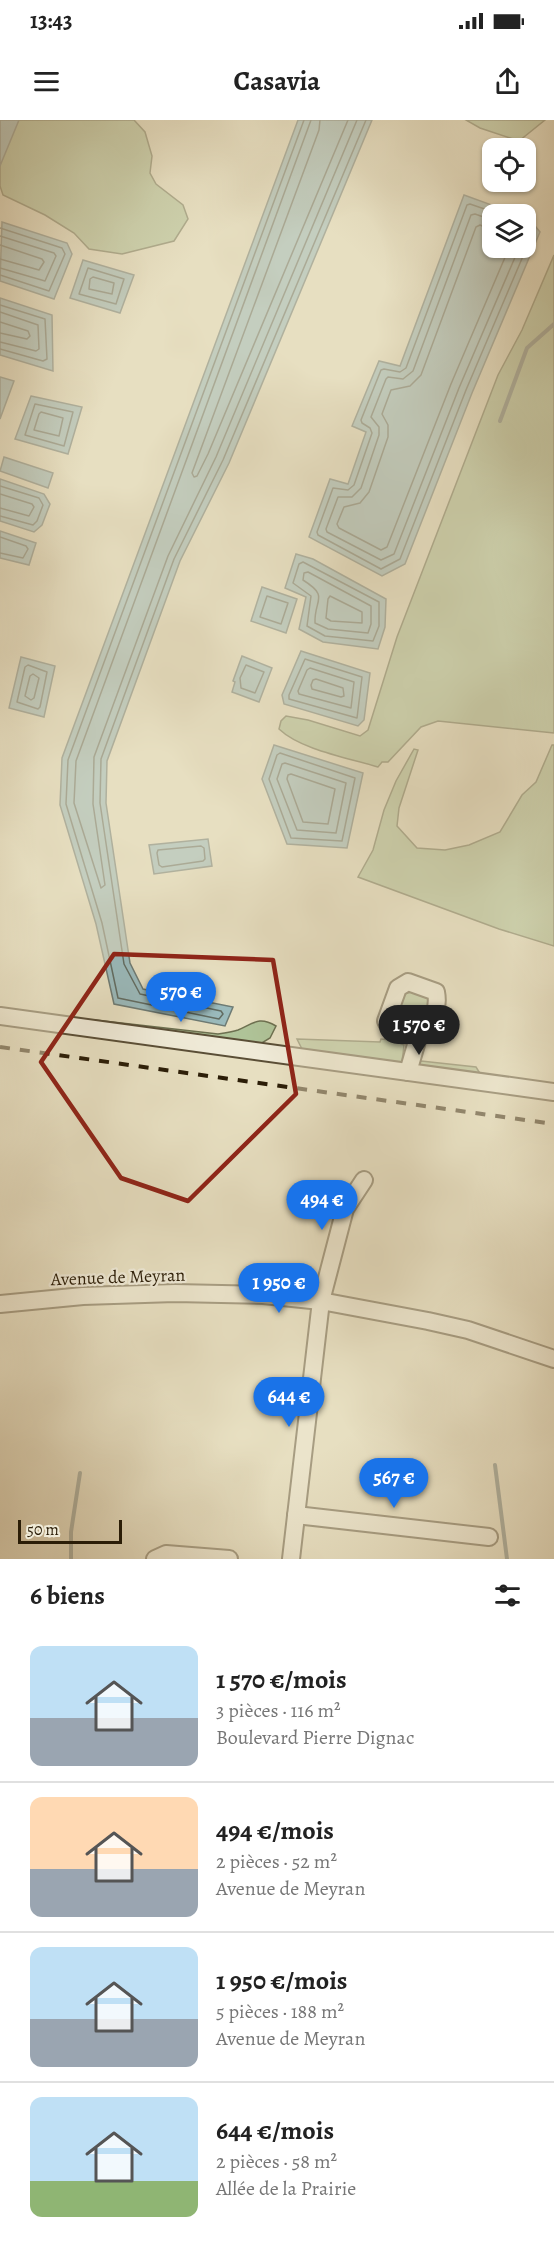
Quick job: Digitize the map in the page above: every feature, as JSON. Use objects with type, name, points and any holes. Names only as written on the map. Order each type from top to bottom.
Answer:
[{"type":"street","points":[[0,1016],[554,1092]]},
{"type":"street","points":[[408,1072],[418,1038]]},
{"type":"street","points":[[291,1559],[321,1301],[345,1209],[364,1180]]},
{"type":"street","name":"Avenue de Meyran","points":[[0,1304],[83,1296],[175,1293],[263,1295],[321,1301],[468,1330],[554,1358]]},
{"type":"street","points":[[296,1515],[489,1537]]},
{"type":"street","points":[[155,1559],[166,1554],[229,1559]]},
{"type":"highlighted area","points":[[114,954],[273,960],[296,1094],[188,1201],[121,1178],[41,1062]]},
{"type":"green space","points":[[0,120],[134,120],[145,132],[152,156],[150,173],[156,184],[183,205],[188,219],[174,241],[122,254],[89,249],[74,233],[45,215],[3,195],[0,186]]},
{"type":"green space","points":[[466,120],[545,120],[523,138],[510,138],[480,128]]},
{"type":"green space","points":[[554,255],[554,733],[438,721],[421,727],[388,762],[382,762],[378,767],[300,743],[279,729],[281,721],[286,716],[308,720],[360,736],[368,730],[397,637],[498,375],[522,330]]},
{"type":"green space","points":[[554,745],[554,946],[499,929],[358,877],[373,850],[384,810],[396,781],[414,749],[418,750],[399,808],[397,826],[417,848],[445,850],[469,845],[500,832],[522,795],[536,782]]},
{"type":"green space","points":[[411,992],[428,998],[430,1001],[422,1024],[417,1029],[397,1027],[394,1018],[404,994]]},
{"type":"green space","points":[[95,1020],[218,1034],[236,1031],[261,1021],[276,1026],[270,1038],[257,1046],[90,1022]]},
{"type":"green space","points":[[297,1039],[380,1042],[381,1039],[392,1040],[404,1045],[402,1062],[302,1049]]},
{"type":"green space","points":[[421,1061],[476,1067],[481,1075],[418,1067]]},
{"type":"water","points":[[0,120],[19,120],[0,166]]},
{"type":"water","points":[[298,120],[372,120],[229,463],[180,561],[107,761],[106,803],[130,963],[143,989],[233,1007],[225,1026],[114,1004],[96,924],[60,805],[62,758]]},
{"type":"water","points":[[464,195],[489,204],[482,204],[482,258],[529,258],[472,393],[405,564],[382,576],[309,537],[330,479],[348,484],[366,432],[352,426],[379,361],[400,366]]},
{"type":"water","points":[[2,222],[67,243],[72,254],[54,299],[0,281]]},
{"type":"water","points":[[536,227],[540,232],[536,241]]},
{"type":"water","points":[[83,260],[134,275],[120,313],[70,298]]},
{"type":"water","points":[[0,298],[52,315],[53,371],[0,355]]},
{"type":"water","points":[[0,377],[14,381],[0,419]]},
{"type":"water","points":[[31,396],[82,407],[68,454],[15,439]]},
{"type":"water","points":[[4,457],[53,473],[48,488],[0,471]]},
{"type":"water","points":[[0,479],[44,494],[50,504],[42,525],[34,532],[0,521]]},
{"type":"water","points":[[0,531],[36,543],[29,565],[0,558]]},
{"type":"water","points":[[296,554],[313,559],[386,599],[385,627],[378,649],[323,642],[299,629],[306,597],[285,588]]},
{"type":"water","points":[[262,587],[297,599],[286,633],[251,621]]},
{"type":"water","points":[[301,651],[370,673],[364,720],[358,726],[284,704],[282,695]]},
{"type":"water","points":[[242,656],[272,668],[259,702],[232,692],[235,682],[233,681]]},
{"type":"water","points":[[21,657],[55,666],[44,717],[9,708]]},
{"type":"water","points":[[274,745],[363,773],[347,848],[287,844],[262,779]]},
{"type":"water","points":[[208,839],[212,866],[154,874],[149,845]]},
{"type":"waterway","points":[[500,421],[527,348],[554,324]]},
{"type":"waterway","points":[[495,1465],[507,1559]]},
{"type":"waterway","points":[[71,1559],[71,1532],[80,1473]]},
{"type":"railway","points":[[0,1047],[554,1124]]}]
